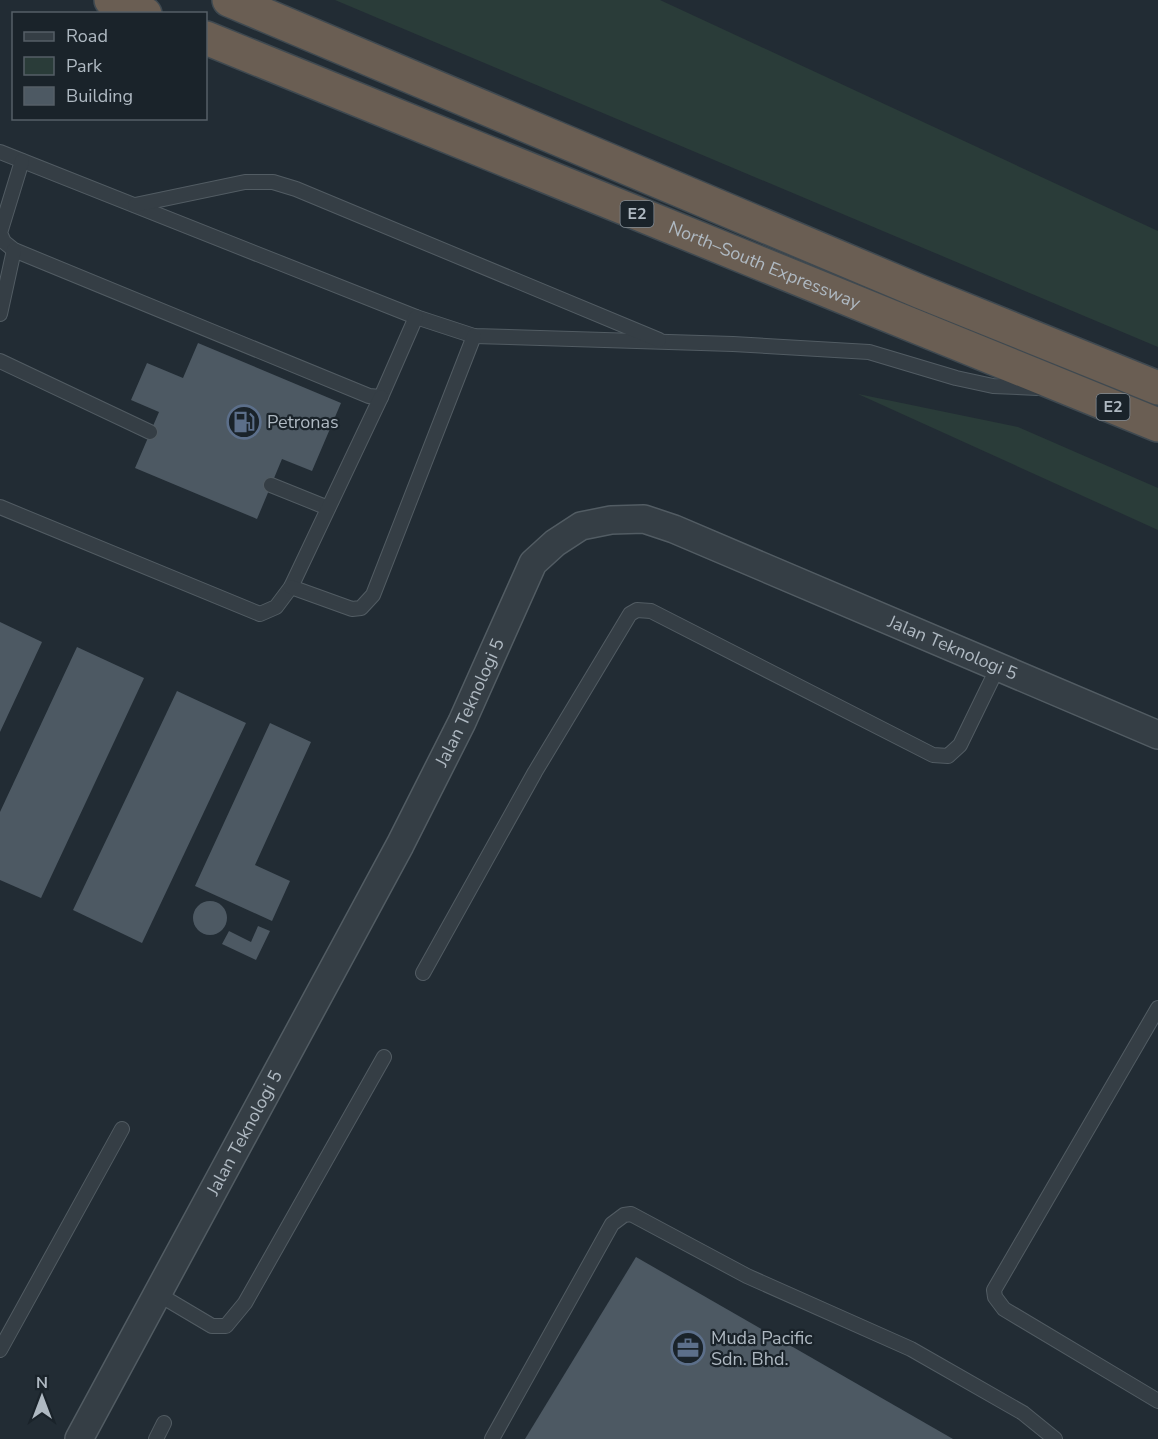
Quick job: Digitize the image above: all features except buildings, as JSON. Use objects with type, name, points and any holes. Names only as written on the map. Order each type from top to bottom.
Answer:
[{"type":"highway","points":[[111,0],[140,12]]},
{"type":"highway","name":"North–South Expressway","points":[[229,0],[921,292],[1158,388]]},
{"type":"highway","name":"North–South Expressway","points":[[207,38],[1158,425]]},
{"type":"highway","points":[[921,292],[1054,324],[1158,364]]},
{"type":"street","name":"Jalan Teknologi 5","points":[[80,1439],[400,845],[462,722],[533,563],[555,543],[582,526],[611,520],[644,519],[674,529],[1158,735]]},
{"type":"lane","points":[[0,152],[416,317],[474,336],[733,344],[869,352],[956,378],[993,386],[1069,389]]},
{"type":"lane","points":[[22,161],[0,232],[4,242],[14,250],[369,396],[381,398]]},
{"type":"lane","points":[[135,205],[245,182],[273,182],[296,189],[667,343]]},
{"type":"lane","points":[[0,314],[14,250]]},
{"type":"lane","points":[[0,507],[260,614],[276,607],[291,587],[381,398],[416,317]]},
{"type":"lane","points":[[291,587],[352,609],[362,608],[374,595],[474,336]]},
{"type":"lane","points":[[0,362],[150,432]]},
{"type":"lane","points":[[271,485],[328,508]]},
{"type":"lane","points":[[423,973],[535,772],[625,620],[637,610],[651,611],[941,756],[948,756],[960,745],[998,667]]},
{"type":"lane","points":[[1158,1008],[994,1290],[995,1297],[1004,1309],[1158,1401]]},
{"type":"lane","points":[[158,1294],[212,1326],[226,1326],[245,1303],[384,1057]]},
{"type":"lane","points":[[0,1350],[122,1128]]},
{"type":"lane","points":[[492,1439],[612,1224],[624,1215],[631,1214],[747,1276],[911,1349],[1023,1413],[1055,1439]]},
{"type":"lane","points":[[156,1439],[164,1423]]},
{"type":"green space","points":[[335,0],[660,0],[1158,231],[1158,347]]},
{"type":"green space","points":[[858,394],[1018,427],[1158,488],[1158,530]]},
{"type":"place","name":"Petronas","points":[[244,422]]},
{"type":"place","name":"Muda Pacific Sdn. Bhd.","points":[[688,1348]]}]
